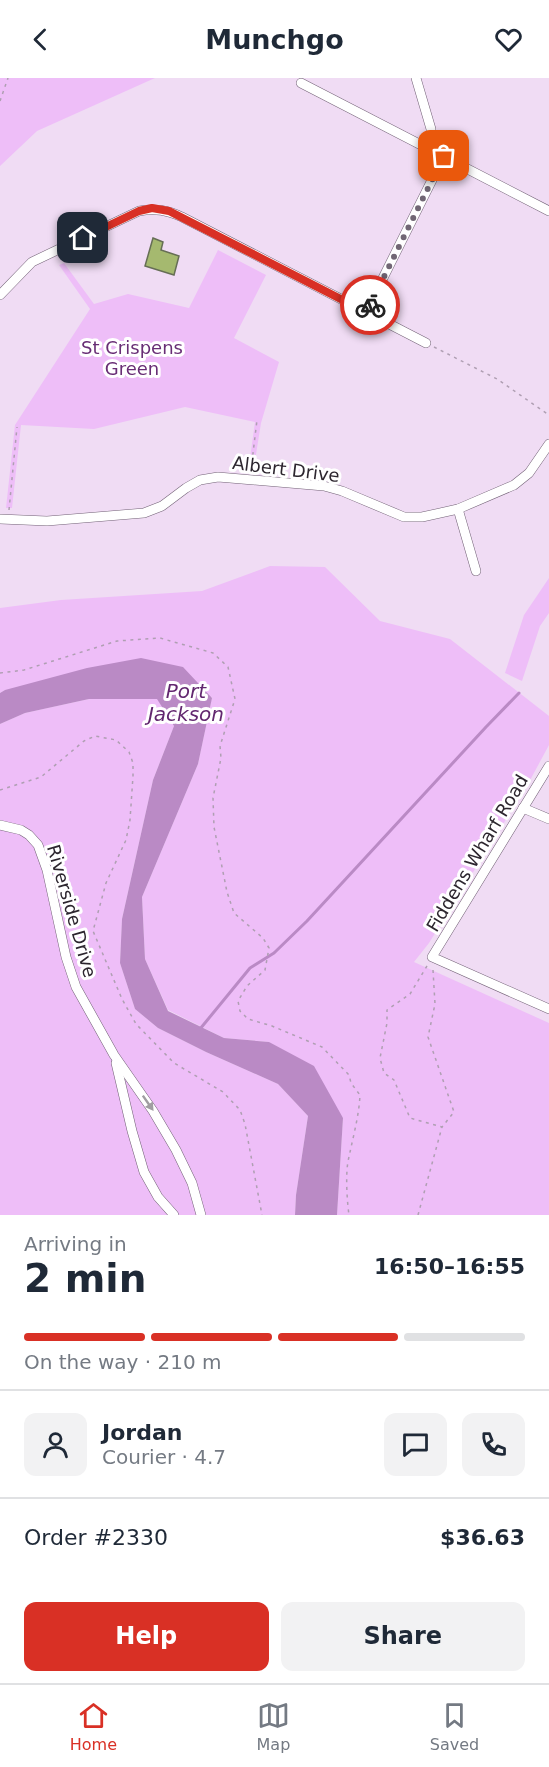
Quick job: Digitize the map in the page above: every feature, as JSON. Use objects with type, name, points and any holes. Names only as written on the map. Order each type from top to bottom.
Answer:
[{"type":"street","points":[[416,78],[431,129],[425,147]]},
{"type":"street","points":[[301,83],[549,211]]},
{"type":"street","points":[[366,312],[444,156]]},
{"type":"street","points":[[0,295],[32,262],[139,211],[152,208],[169,211],[182,217],[426,343]]},
{"type":"street","name":"Albert Drive","points":[[4,519],[47,521],[144,513],[162,506],[200,480],[218,477],[333,488],[404,517],[422,517],[458,509],[514,485],[529,473],[549,444]]},
{"type":"street","points":[[458,509],[476,571]]},
{"type":"street","name":"Fiddens Wharf Road","points":[[432,957],[549,766]]},
{"type":"street","points":[[524,808],[549,819]]},
{"type":"street","name":"Riverside Drive","points":[[0,825],[21,830],[38,845],[47,870],[73,979],[114,1055],[153,1111],[176,1150],[192,1183],[201,1215]]},
{"type":"street","points":[[432,957],[549,1009]]},
{"type":"street","name":"Riverside Drive","points":[[114,1055],[144,1172],[158,1197],[174,1215]]},
{"type":"path","points":[[0,101],[8,78]]},
{"type":"path","points":[[426,343],[497,379],[549,416]]},
{"type":"path","points":[[250,480],[257,420]]},
{"type":"path","points":[[4,519],[17,427]]},
{"type":"path","points":[[0,673],[24,670],[117,641],[159,638],[213,653],[228,667],[235,699],[220,746],[221,758],[213,798],[214,827],[227,892],[234,913],[263,938],[269,948],[265,970],[247,986],[238,1001],[240,1011],[248,1019],[272,1026],[322,1047],[349,1075],[351,1083],[360,1095],[348,1159],[349,1215]]},
{"type":"path","points":[[0,790],[40,777],[84,741],[96,736],[116,740],[129,752],[133,764],[133,776],[130,820],[126,840],[106,883],[93,931],[122,999],[136,1024],[174,1063],[224,1092],[240,1110],[245,1124],[262,1215]]},
{"type":"path","points":[[418,1215],[442,1127],[454,1112],[428,1037],[435,1004],[432,957]]},
{"type":"path","points":[[432,957],[410,994],[387,1010],[387,1023],[380,1058],[384,1073],[394,1080],[410,1118],[442,1127]]},
{"type":"green space","points":[[0,78],[155,78],[37,131],[0,166]]},
{"type":"green space","name":"St Crispens Green","points":[[218,250],[266,275],[234,338],[279,362],[261,423],[254,467],[249,466],[255,422],[185,407],[94,429],[21,425],[12,508],[6,508],[15,425],[90,309],[59,265],[64,263],[94,304],[128,294],[189,308]]},
{"type":"green space","points":[[270,566],[325,567],[380,621],[450,639],[549,716],[549,745],[528,784],[429,943],[414,962],[549,1023],[549,1215],[337,1215],[343,1118],[269,1042],[224,1038],[168,1010],[145,959],[142,897],[198,764],[212,697],[5,690],[0,693],[0,608],[61,600],[202,591]]},
{"type":"green space","points":[[549,578],[549,613],[540,626],[522,681],[505,673],[524,615]]},
{"type":"green space","points":[[157,698],[174,726],[153,780],[122,919],[120,963],[135,1009],[158,1028],[278,1084],[308,1116],[295,1215],[0,1215],[0,724],[25,713],[89,699]]},
{"type":"water","name":"Port Jackson","points":[[141,658],[183,667],[212,698],[198,764],[142,897],[145,959],[168,1011],[224,1038],[269,1042],[314,1066],[343,1118],[337,1215],[295,1215],[308,1116],[278,1084],[158,1028],[135,1009],[120,963],[122,919],[153,780],[174,726],[157,699],[89,699],[25,713],[0,724],[0,693],[5,690],[87,668]]},
{"type":"building","points":[[153,238],[163,242],[161,250],[179,256],[174,275],[145,266]]},
{"type":"waterway","points":[[200,1029],[250,968],[274,953],[307,921],[519,693]]},
{"type":"way so far","points":[[370,305],[444,156]]},
{"type":"route","points":[[83,238],[139,211],[152,208],[169,211],[366,312],[370,305]]}]
